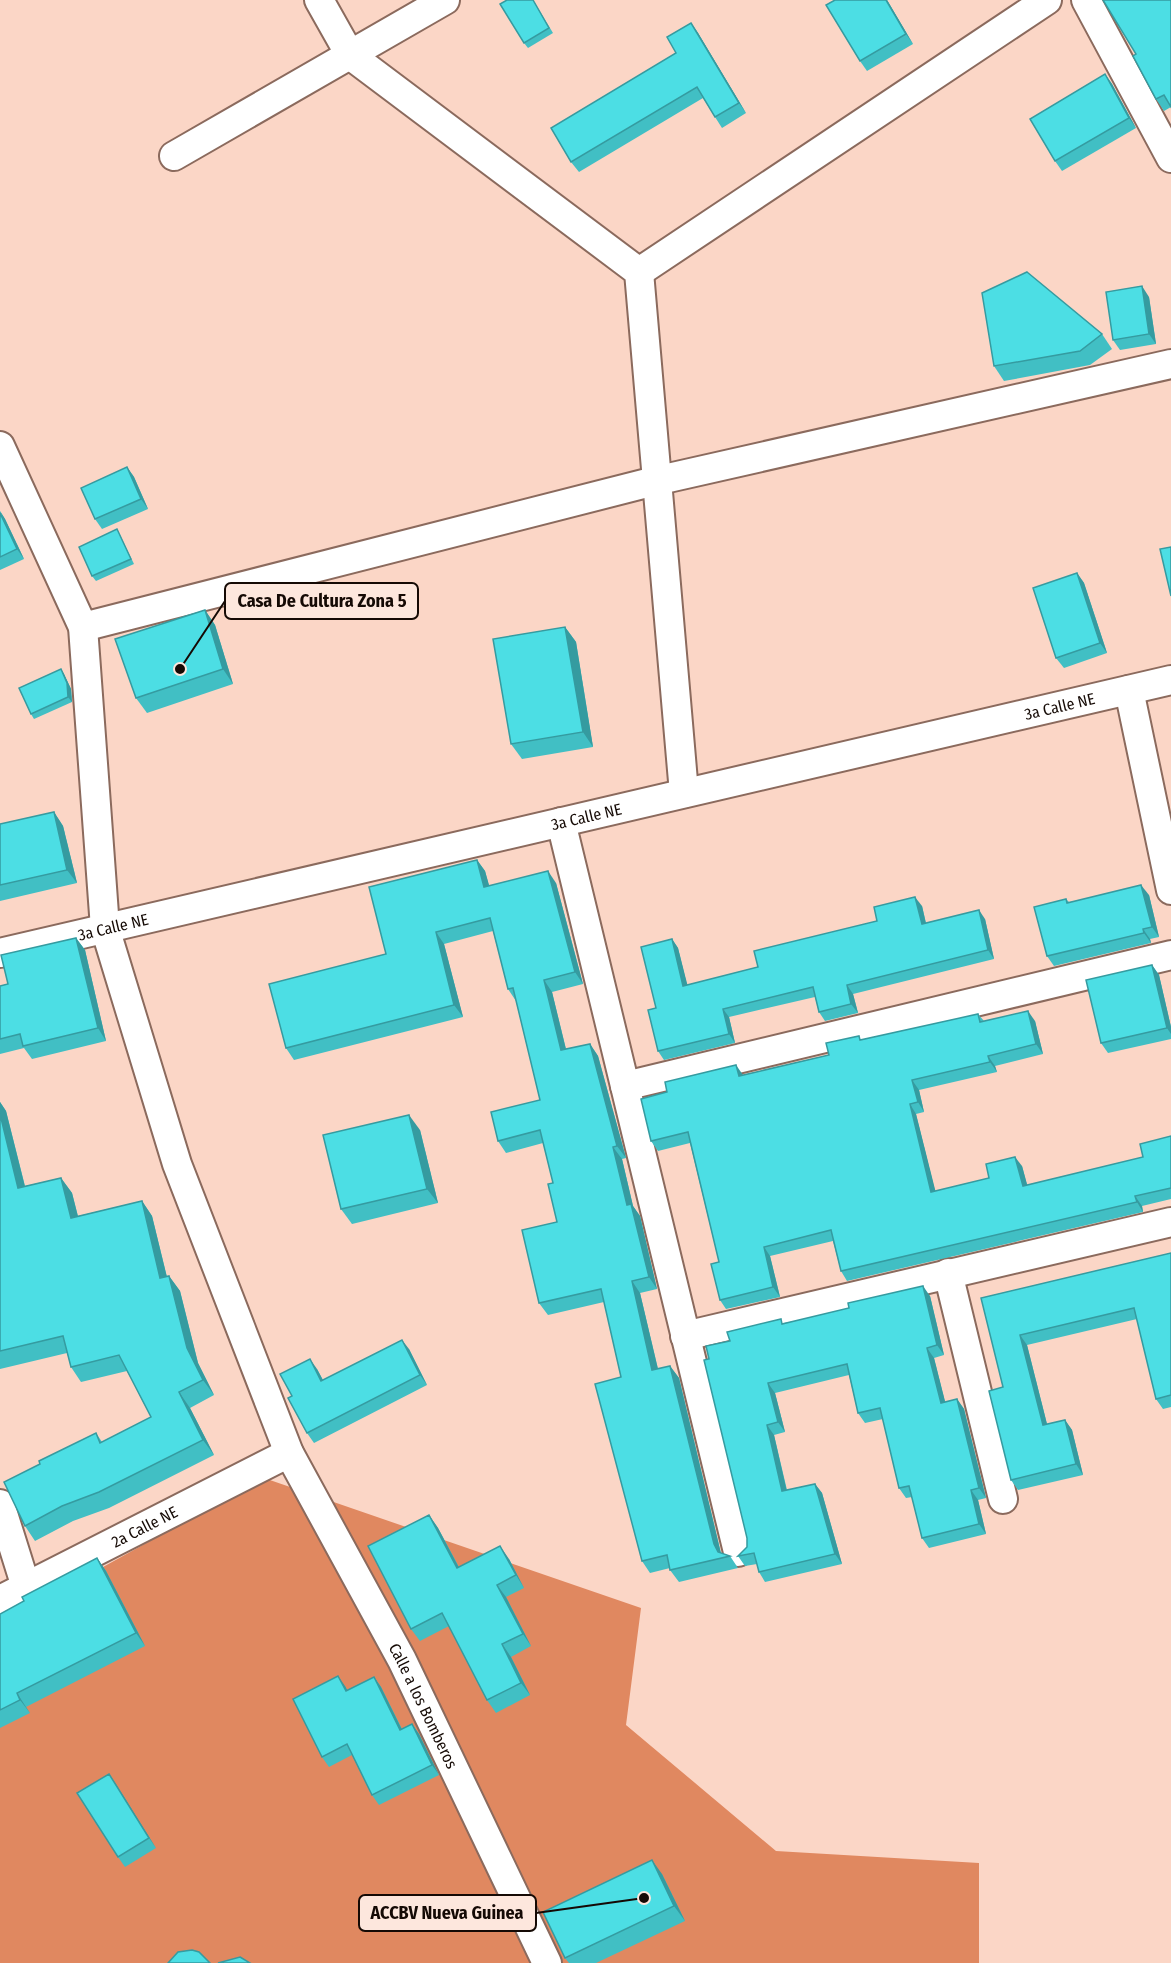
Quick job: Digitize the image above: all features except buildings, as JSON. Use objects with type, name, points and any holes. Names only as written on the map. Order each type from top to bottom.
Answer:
[{"type":"street","points":[[319,0],[350,55],[639,272],[684,793]]},
{"type":"street","points":[[174,156],[445,0]]},
{"type":"street","points":[[639,272],[1047,0]]},
{"type":"street","points":[[1086,0],[1171,158]]},
{"type":"street","points":[[0,446],[82,627],[656,482],[1171,364]]},
{"type":"street","name":"Calle a los Bomberos","points":[[82,627],[105,928],[177,1164],[289,1453],[402,1660],[547,1963]]},
{"type":"street","name":"3a Calle NE","points":[[0,952],[1171,680]]},
{"type":"street","points":[[1129,690],[1171,890]]},
{"type":"street","points":[[561,822],[738,1552]]},
{"type":"street","points":[[625,1086],[1171,955]]},
{"type":"street","points":[[685,1336],[1171,1222]]},
{"type":"street","points":[[948,1273],[1003,1499]]},
{"type":"street","name":"2a Calle NE","points":[[0,1600],[289,1453]]},
{"type":"street","points":[[0,1504],[26,1587]]},
{"type":"shaded area","points":[[264,1478],[641,1608],[626,1725],[776,1851],[979,1863],[979,1963],[0,1963],[0,1624]]},
{"type":"place","name":"Casa De Cultura Zona 5","points":[[180,669]]},
{"type":"place","name":"ACCBV Nueva Guinea","points":[[644,1898]]}]
